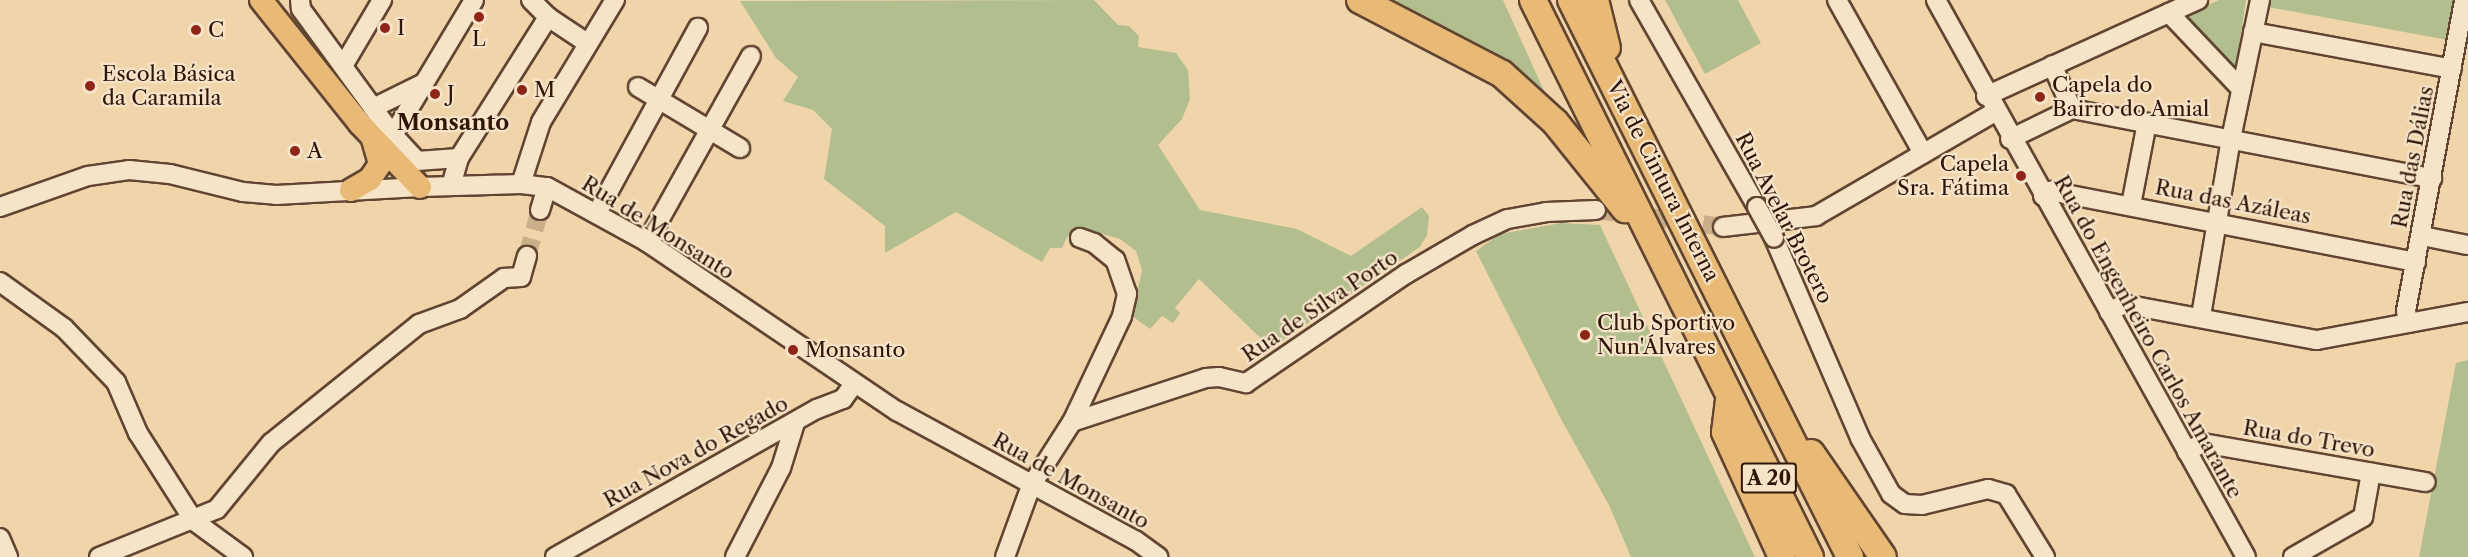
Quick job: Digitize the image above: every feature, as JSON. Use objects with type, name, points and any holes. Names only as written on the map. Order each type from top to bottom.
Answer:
[{"type":"highway","points":[[1360,0],[1502,74],[1555,122],[1654,244]]},
{"type":"highway","name":"Via de Cintura Interna","points":[[1533,0],[1729,399],[1810,557]]},
{"type":"highway","name":"Via de Cintura Interna","points":[[1571,0],[1850,557]]},
{"type":"highway","points":[[1595,0],[1617,89]]},
{"type":"highway","points":[[1729,399],[1725,432],[1782,557]]},
{"type":"highway","points":[[1773,402],[1883,557]]},
{"type":"main road","points":[[261,0],[383,137],[420,187]]},
{"type":"main road","points":[[351,190],[370,179],[380,164],[383,137]]},
{"type":"street","points":[[300,0],[301,9],[373,108],[383,137],[417,161],[459,158]]},
{"type":"street","points":[[343,66],[382,0]]},
{"type":"street","points":[[383,137],[424,83],[474,0]]},
{"type":"street","points":[[531,0],[548,17],[587,43]]},
{"type":"street","points":[[521,184],[541,122],[615,0]]},
{"type":"street","name":"Rua Avelar Brotero","points":[[1639,0],[1774,238],[1873,464],[1891,494],[1905,504],[1922,506],[1988,489],[2006,494],[2045,557]]},
{"type":"street","points":[[1837,0],[1923,153]]},
{"type":"street","name":"Rua do Engenheiro Carlos Amarante","points":[[1936,0],[2010,139],[2246,557]]},
{"type":"street","points":[[1722,228],[1816,216],[1923,153],[1991,104],[2052,65],[2198,0]]},
{"type":"street","points":[[2201,316],[2231,139],[2260,0]]},
{"type":"street","name":"Rua das Dálias","points":[[2408,322],[2406,311],[2432,178],[2457,73],[2464,0]]},
{"type":"street","points":[[2169,13],[2241,88]]},
{"type":"street","points":[[451,186],[459,158],[548,17]]},
{"type":"street","points":[[597,213],[698,28]]},
{"type":"street","points":[[2251,40],[2457,73]]},
{"type":"street","points":[[647,242],[751,56]]},
{"type":"street","points":[[2052,65],[2072,109]]},
{"type":"street","points":[[373,108],[424,83]]},
{"type":"street","points":[[638,87],[740,148]]},
{"type":"street","points":[[2010,139],[2072,109],[2432,178]]},
{"type":"street","points":[[2131,206],[2147,123]]},
{"type":"street","name":"Rua de Monsanto","points":[[0,207],[88,176],[129,170],[170,174],[243,192],[276,195],[451,186],[521,184],[547,187],[647,242],[854,384],[1031,486],[1134,540],[1158,557]]},
{"type":"street","points":[[540,210],[547,187]]},
{"type":"street","name":"Rua das Azáleas","points":[[2043,196],[2050,191],[2218,221],[2416,262]]},
{"type":"street","name":"Rua de Silva Porto","points":[[1072,422],[1206,378],[1219,376],[1246,383],[1406,274],[1473,235],[1508,219],[1546,212],[1596,210]]},
{"type":"street","points":[[2422,236],[2468,245]]},
{"type":"street","points":[[1005,557],[1031,486],[1072,422],[1122,316],[1126,294],[1115,260],[1094,243],[1080,238]]},
{"type":"street","points":[[99,557],[194,521],[218,509],[271,443],[419,324],[460,309],[504,278],[521,277],[527,255]]},
{"type":"street","points":[[0,282],[64,328],[116,382],[138,433],[194,521],[243,557]]},
{"type":"street","points":[[2109,312],[2124,304],[2201,316],[2317,340],[2468,312]]},
{"type":"street","name":"Rua Nova do Regado","points":[[555,557],[795,423],[843,399],[854,384]]},
{"type":"street","points":[[735,557],[781,468],[795,423]]},
{"type":"street","name":"Rua do Trevo","points":[[2187,452],[2202,443],[2426,482]]},
{"type":"street","points":[[2293,557],[2363,517],[2371,473]]},
{"type":"street","points":[[0,538],[8,557]]},
{"type":"green space","points":[[1094,0],[1118,25],[1129,26],[1139,36],[1138,47],[1176,53],[1188,70],[1190,99],[1182,119],[1158,145],[1200,210],[1297,229],[1351,256],[1422,207],[1429,216],[1427,235],[1420,247],[1271,348],[1199,279],[1175,308],[1180,313],[1173,323],[1162,316],[1150,329],[1132,316],[1142,270],[1136,251],[1120,239],[1089,230],[1067,237],[1062,248],[1050,248],[1042,262],[956,212],[885,253],[885,226],[824,179],[832,129],[813,110],[783,101],[798,77],[776,58],[740,1]]},
{"type":"green space","points":[[1381,0],[1503,0],[1545,93],[1468,46]]},
{"type":"green space","points":[[1665,0],[1738,0],[1761,43],[1705,74]]},
{"type":"green space","points":[[2219,0],[2246,0],[2235,73],[2183,16]]},
{"type":"green space","points":[[2270,0],[2454,0],[2448,40],[2268,7]]},
{"type":"green space","name":"Club Sportivo Nun'Álvares","points":[[1561,223],[1600,225],[1755,557],[1631,557],[1609,505],[1561,419],[1476,251],[1500,234]]},
{"type":"green space","points":[[2468,360],[2468,557],[2419,557],[2456,363]]},
{"type":"tunnel","points":[[527,256],[540,210]]},
{"type":"tunnel","points":[[1596,210],[1723,227]]},
{"type":"place","name":"L","points":[[479,17]]},
{"type":"place","name":"I","points":[[385,28]]},
{"type":"place","name":"C","points":[[196,30]]},
{"type":"place","name":"Escola Básica da Caramila","points":[[90,86]]},
{"type":"place","name":"M","points":[[522,90]]},
{"type":"place","name":"J","points":[[435,94]]},
{"type":"place","name":"Capela do Bairro do Amial","points":[[2040,97]]},
{"type":"place","name":"A","points":[[295,151]]},
{"type":"place","name":"Capela Sra. Fátima","points":[[2021,176]]},
{"type":"place","name":"Club Sportivo Nun'Álvares","points":[[1585,335]]},
{"type":"place","name":"Monsanto","points":[[793,350]]},
{"type":"district","name":"Monsanto","points":[[453,123]]}]
